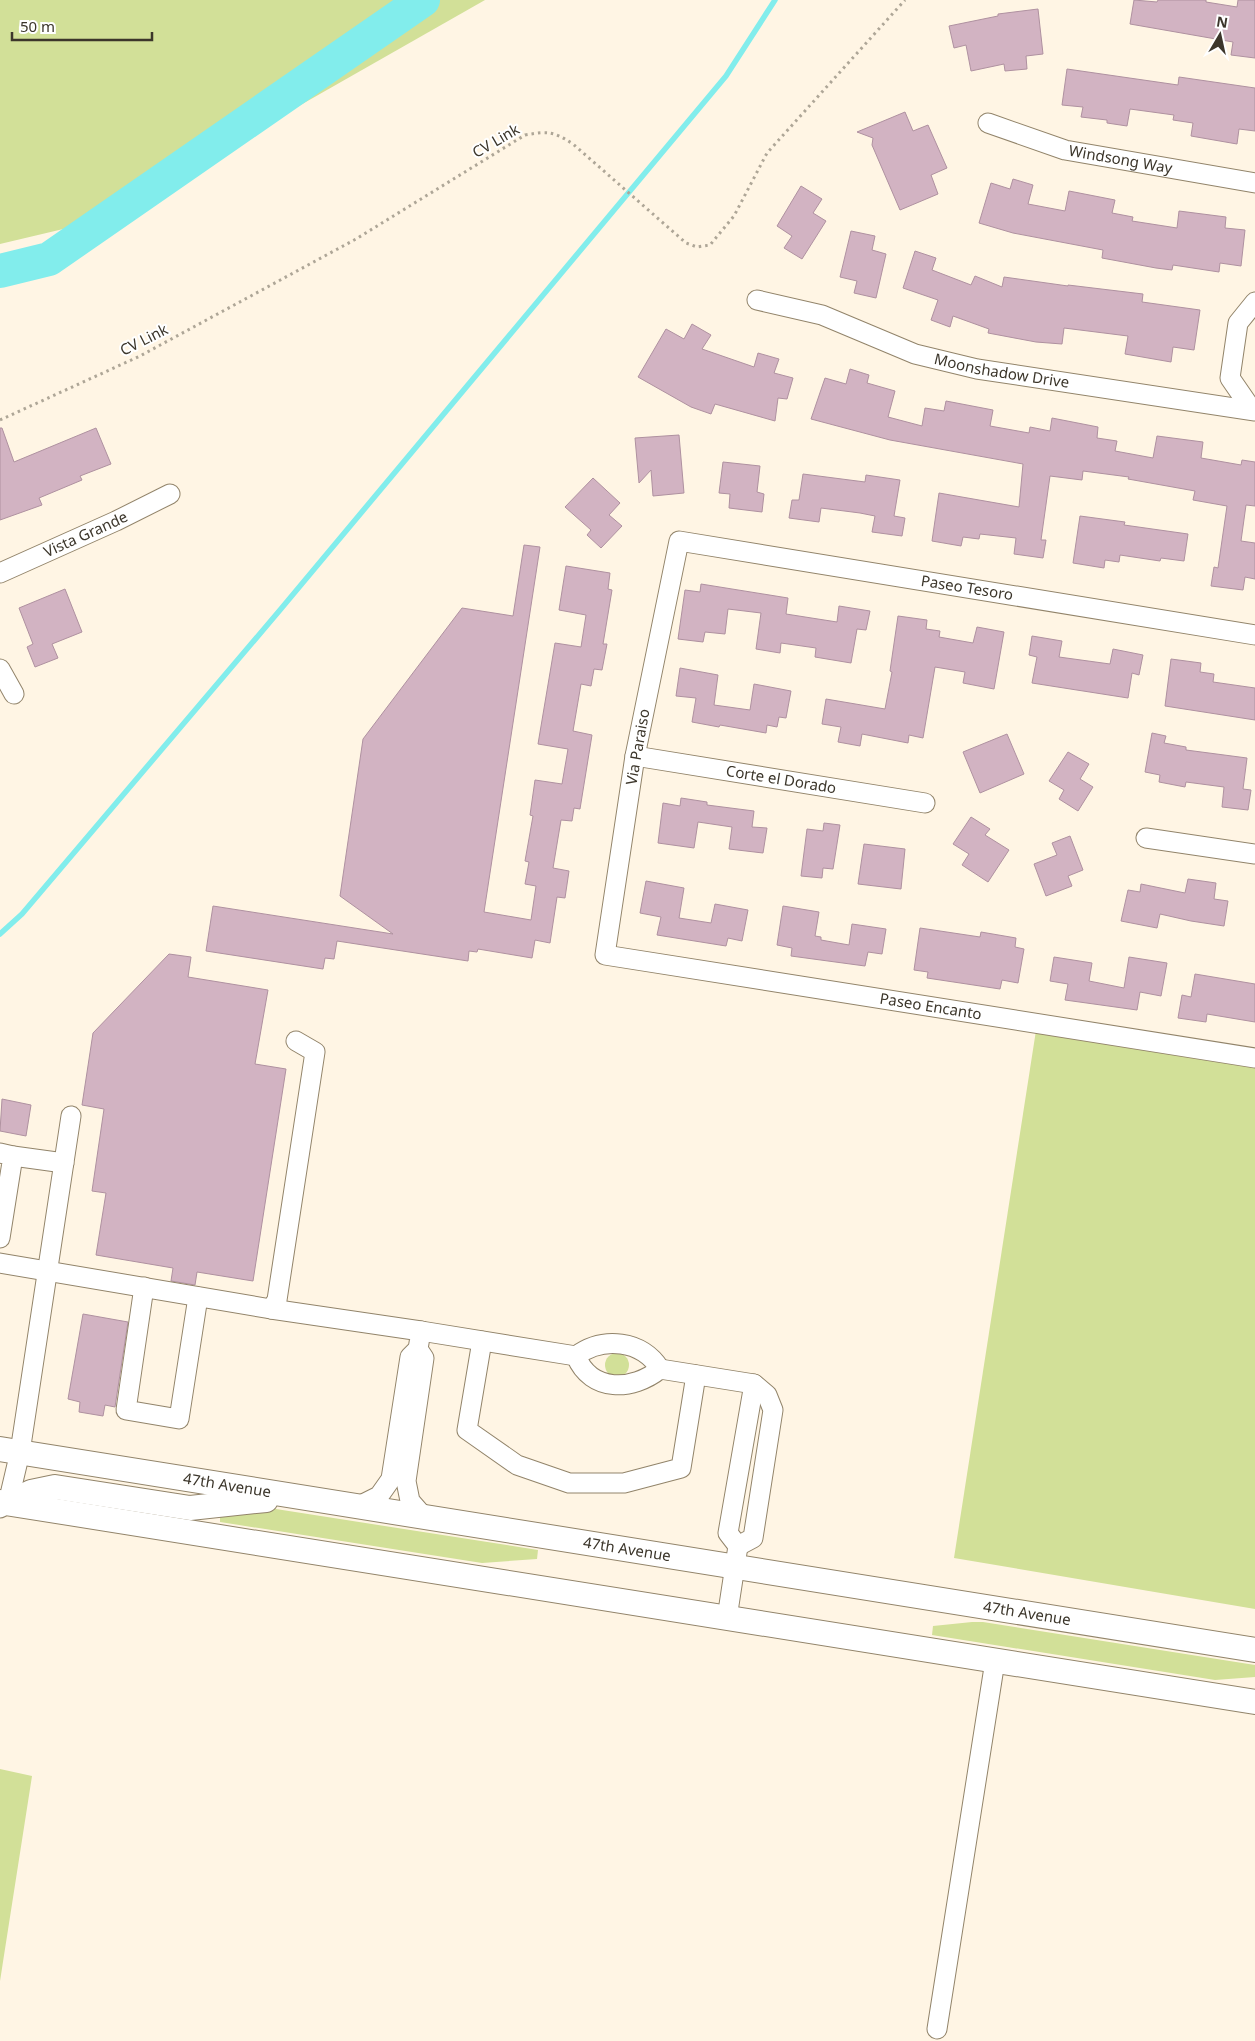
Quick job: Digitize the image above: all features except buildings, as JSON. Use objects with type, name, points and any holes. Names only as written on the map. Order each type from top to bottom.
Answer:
[{"type":"main road","points":[[0,1466],[10,1450]]},
{"type":"main road","name":"47th Avenue","points":[[10,1450],[424,1517],[736,1556],[1255,1650]]},
{"type":"main road","points":[[3,1504],[31,1492],[55,1487],[190,1508],[297,1496]]},
{"type":"main road","points":[[3,1504],[1255,1702]]},
{"type":"main road","points":[[1200,1693],[1255,1686]]},
{"type":"street","name":"Windsong Way","points":[[988,123],[1065,150],[1255,183]]},
{"type":"street","name":"Moonshadow Drive","points":[[757,300],[822,315],[915,354],[977,369],[1253,410]]},
{"type":"street","points":[[1253,410],[1230,378],[1238,323],[1255,302]]},
{"type":"street","name":"Vista Grande","points":[[0,573],[116,521],[170,494]]},
{"type":"street","name":"Paseo Tesoro","points":[[679,540],[1255,635]]},
{"type":"street","name":"Via Paraiso","points":[[605,955],[635,756],[679,540]]},
{"type":"street","points":[[0,669],[14,694]]},
{"type":"street","name":"Corte el Dorado","points":[[635,756],[925,803]]},
{"type":"street","points":[[1146,838],[1255,854]]},
{"type":"street","name":"Paseo Encanto","points":[[605,955],[1255,1058]]},
{"type":"street","points":[[271,1308],[278,1300],[316,1052],[296,1042]]},
{"type":"street","points":[[3,1504],[10,1450],[47,1272],[71,1116]]},
{"type":"street","points":[[0,1238],[6,1154],[64,1163]]},
{"type":"street","points":[[0,1263],[271,1308],[420,1340],[482,1341],[576,1356],[595,1345],[621,1344],[646,1353],[660,1369]]},
{"type":"street","points":[[144,1288],[126,1410],[179,1419],[198,1297]]},
{"type":"street","points":[[359,1506],[379,1496],[391,1478],[410,1357],[420,1340]]},
{"type":"street","points":[[420,1340],[424,1358],[406,1481],[410,1501],[424,1517]]},
{"type":"street","points":[[482,1341],[467,1430],[517,1465],[569,1483],[624,1483],[681,1468],[696,1375]]},
{"type":"street","points":[[576,1356],[580,1366],[588,1374],[614,1386],[640,1382],[660,1369],[754,1384],[767,1395],[773,1410],[753,1538],[736,1556],[727,1618]]},
{"type":"street","points":[[937,2029],[995,1661]]},
{"type":"path","name":"CV Link","points":[[0,420],[140,356],[330,253],[525,135],[547,131],[558,134],[573,144],[684,240],[697,248],[710,245],[734,216],[767,153],[905,0]]},
{"type":"green space","points":[[0,0],[485,0],[97,221],[0,244]]},
{"type":"green space","points":[[1037,1024],[1255,1058],[1255,1609],[954,1558]]},
{"type":"green space","points":[[617,1353],[622,1354],[628,1360],[628,1370],[622,1376],[617,1377],[612,1376],[606,1370],[605,1365],[606,1360],[612,1354]]},
{"type":"green space","points":[[262,1508],[538,1550],[537,1559],[482,1563],[220,1522],[220,1512]]},
{"type":"green space","points":[[983,1622],[1255,1665],[1255,1677],[1215,1680],[932,1635],[933,1626]]},
{"type":"green space","points":[[0,1769],[32,1776],[0,1981]]},
{"type":"waterway","points":[[0,271],[49,259],[423,0]]},
{"type":"waterway","points":[[0,934],[22,914],[280,610],[726,76],[775,0]]}]
